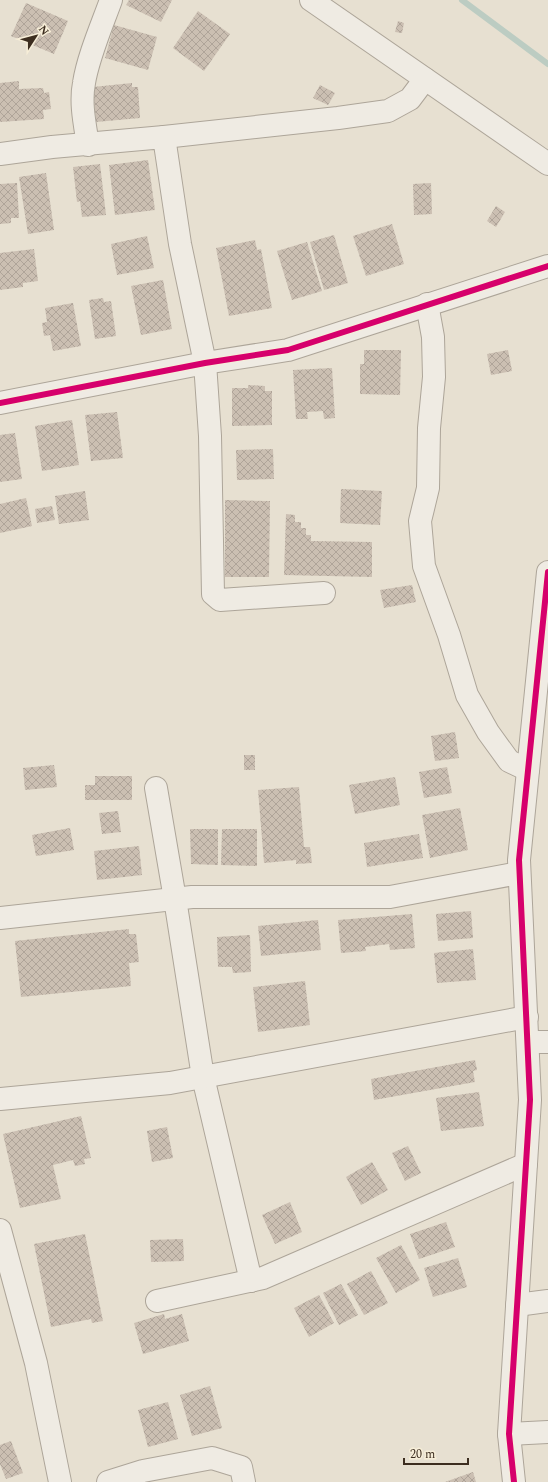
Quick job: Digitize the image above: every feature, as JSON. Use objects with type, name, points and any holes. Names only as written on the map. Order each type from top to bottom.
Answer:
[{"type":"street","points":[[88,145],[84,117],[84,83],[111,0]]},
{"type":"street","points":[[311,0],[548,164]]},
{"type":"street","points":[[0,154],[52,147],[88,145],[338,118],[388,111],[410,99],[425,79]]},
{"type":"street","points":[[164,137],[180,244],[205,363],[210,436],[213,594],[220,600],[324,593]]},
{"type":"street","points":[[0,403],[205,363],[288,350],[548,266]]},
{"type":"street","points":[[427,304],[433,337],[434,377],[429,428],[428,488],[420,521],[424,566],[449,635],[467,695],[488,732],[509,760],[528,770]]},
{"type":"street","points":[[514,1482],[508,1434],[530,1100],[538,1042],[526,1017],[519,872],[548,572]]},
{"type":"street","points":[[156,788],[203,1077],[251,1281]]},
{"type":"street","points":[[0,918],[192,897],[390,898],[519,872]]},
{"type":"street","points":[[0,1099],[170,1083],[526,1017]]},
{"type":"street","points":[[157,1301],[263,1278],[526,1164]]},
{"type":"street","points":[[0,1230],[36,1363],[60,1482]]},
{"type":"street","points":[[517,1305],[548,1301]]},
{"type":"street","points":[[508,1434],[548,1432]]},
{"type":"street","points":[[108,1482],[143,1471],[212,1458],[241,1467],[244,1482]]},
{"type":"building","points":[[129,0],[172,0],[161,22],[126,5]]},
{"type":"building","points":[[26,3],[68,21],[54,54],[11,36]]},
{"type":"building","points":[[198,11],[230,34],[204,71],[173,48]]},
{"type":"building","points":[[398,21],[404,23],[402,33],[395,32]]},
{"type":"building","points":[[114,25],[157,37],[148,70],[105,58]]},
{"type":"building","points":[[19,81],[19,89],[43,88],[44,93],[49,92],[51,109],[43,110],[44,119],[0,122],[0,83]]},
{"type":"building","points":[[132,83],[132,87],[138,87],[140,118],[96,122],[93,87]]},
{"type":"building","points":[[320,85],[335,93],[328,105],[313,98]]},
{"type":"building","points":[[148,160],[155,210],[115,215],[109,165]]},
{"type":"building","points":[[100,164],[106,215],[82,217],[80,201],[77,202],[73,167]]},
{"type":"building","points":[[46,173],[54,230],[28,234],[19,177]]},
{"type":"building","points":[[17,183],[19,218],[11,218],[11,223],[0,224],[0,184]]},
{"type":"building","points":[[431,183],[432,214],[414,215],[413,184]]},
{"type":"building","points":[[496,206],[505,212],[496,227],[487,221]]},
{"type":"building","points":[[392,224],[404,264],[366,276],[353,236]]},
{"type":"building","points":[[334,235],[348,283],[324,290],[310,242]]},
{"type":"building","points":[[147,236],[154,268],[117,275],[111,244]]},
{"type":"building","points":[[255,240],[257,250],[261,249],[272,308],[229,316],[216,248]]},
{"type":"building","points":[[307,242],[322,291],[292,300],[277,251]]},
{"type":"building","points":[[34,249],[38,281],[23,283],[23,287],[0,290],[0,253]]},
{"type":"building","points":[[163,280],[172,329],[141,335],[131,286]]},
{"type":"building","points":[[103,298],[104,302],[111,301],[116,336],[95,339],[89,300]]},
{"type":"building","points":[[73,303],[81,346],[53,351],[50,335],[44,336],[42,323],[47,322],[45,308]]},
{"type":"building","points":[[364,350],[401,350],[400,395],[360,394],[360,364],[364,364]]},
{"type":"building","points":[[508,350],[512,371],[491,375],[487,354]]},
{"type":"building","points":[[332,368],[335,418],[324,419],[323,411],[307,412],[308,419],[296,419],[293,370]]},
{"type":"building","points":[[248,385],[265,386],[265,391],[272,391],[272,425],[232,426],[232,388],[248,388]]},
{"type":"building","points":[[117,412],[123,458],[91,461],[85,415]]},
{"type":"building","points":[[72,420],[79,465],[42,471],[35,426]]},
{"type":"building","points":[[15,433],[22,479],[0,482],[0,435]]},
{"type":"building","points":[[273,449],[274,479],[237,480],[236,450]]},
{"type":"building","points":[[341,489],[382,491],[380,525],[340,523]]},
{"type":"building","points":[[85,491],[89,520],[59,524],[55,496]]},
{"type":"building","points":[[26,498],[32,526],[0,533],[0,504]]},
{"type":"building","points":[[225,500],[270,501],[269,577],[225,577]]},
{"type":"building","points":[[52,506],[55,520],[37,523],[35,509]]},
{"type":"building","points":[[286,514],[295,515],[295,522],[301,522],[301,528],[306,528],[306,535],[311,535],[311,541],[372,542],[372,577],[284,575]]},
{"type":"building","points":[[412,585],[416,602],[384,608],[380,590]]},
{"type":"building","points":[[455,732],[459,758],[435,761],[431,736]]},
{"type":"building","points":[[244,755],[255,755],[255,770],[244,770]]},
{"type":"building","points":[[54,765],[57,787],[25,790],[23,768]]},
{"type":"building","points":[[447,767],[452,793],[424,798],[419,772]]},
{"type":"building","points":[[95,776],[132,776],[132,800],[85,800],[85,785],[95,785]]},
{"type":"building","points":[[395,777],[400,805],[355,814],[349,785]]},
{"type":"building","points":[[299,787],[304,847],[310,847],[312,863],[296,864],[296,860],[264,863],[258,790]]},
{"type":"building","points":[[460,808],[468,850],[430,858],[422,815]]},
{"type":"building","points":[[118,811],[121,832],[102,834],[99,813]]},
{"type":"building","points":[[70,828],[74,850],[36,856],[32,835]]},
{"type":"building","points":[[190,829],[218,829],[218,865],[191,864]]},
{"type":"building","points":[[222,829],[257,829],[257,866],[221,865]]},
{"type":"building","points":[[419,834],[423,858],[367,867],[364,843]]},
{"type":"building","points":[[139,846],[142,875],[97,880],[94,851]]},
{"type":"building","points":[[471,911],[473,938],[438,941],[436,914]]},
{"type":"building","points":[[412,914],[415,948],[390,950],[389,944],[365,947],[366,951],[341,953],[338,920]]},
{"type":"building","points":[[318,920],[321,950],[261,956],[258,926]]},
{"type":"building","points":[[129,929],[129,934],[136,934],[139,962],[129,963],[131,986],[21,997],[15,941]]},
{"type":"building","points":[[250,935],[251,972],[233,973],[232,967],[218,967],[217,937]]},
{"type":"building","points":[[473,949],[476,980],[437,983],[434,953]]},
{"type":"building","points":[[305,981],[310,1025],[258,1032],[253,987]]},
{"type":"building","points":[[475,1060],[477,1070],[473,1071],[475,1082],[374,1100],[371,1079]]},
{"type":"building","points":[[479,1092],[484,1126],[441,1131],[436,1098]]},
{"type":"building","points":[[81,1116],[91,1158],[84,1159],[85,1164],[75,1166],[73,1160],[53,1165],[61,1199],[20,1208],[3,1134]]},
{"type":"building","points":[[167,1127],[173,1158],[152,1162],[147,1131]]},
{"type":"building","points":[[408,1146],[421,1173],[405,1181],[392,1153]]},
{"type":"building","points":[[372,1162],[388,1190],[361,1205],[346,1177]]},
{"type":"building","points":[[290,1202],[302,1232],[275,1244],[262,1215]]},
{"type":"building","points":[[446,1222],[455,1247],[419,1259],[410,1234]]},
{"type":"building","points":[[85,1234],[103,1321],[92,1323],[91,1319],[51,1327],[34,1244]]},
{"type":"building","points":[[183,1239],[184,1261],[151,1262],[150,1240]]},
{"type":"building","points":[[401,1245],[420,1280],[396,1293],[376,1258]]},
{"type":"building","points":[[458,1258],[467,1287],[433,1297],[424,1268]]},
{"type":"building","points":[[371,1271],[388,1303],[364,1315],[347,1284]]},
{"type":"building","points":[[341,1284],[358,1315],[339,1325],[323,1293]]},
{"type":"building","points":[[319,1295],[334,1323],[309,1337],[294,1308]]},
{"type":"building","points":[[164,1314],[165,1319],[182,1314],[189,1341],[143,1354],[134,1323]]},
{"type":"building","points":[[210,1386],[222,1428],[192,1436],[180,1395]]},
{"type":"building","points":[[168,1402],[178,1439],[148,1447],[138,1410]]},
{"type":"building","points":[[11,1441],[23,1473],[6,1479],[0,1464],[0,1445]]},
{"type":"building","points":[[473,1472],[476,1482],[445,1482]]},
{"type":"waterway","points":[[462,0],[548,64]]},
{"type":"cycle path","points":[[0,403],[205,363],[288,350],[548,266]]},
{"type":"cycle path","points":[[514,1482],[509,1434],[530,1100],[519,860],[548,572]]}]
